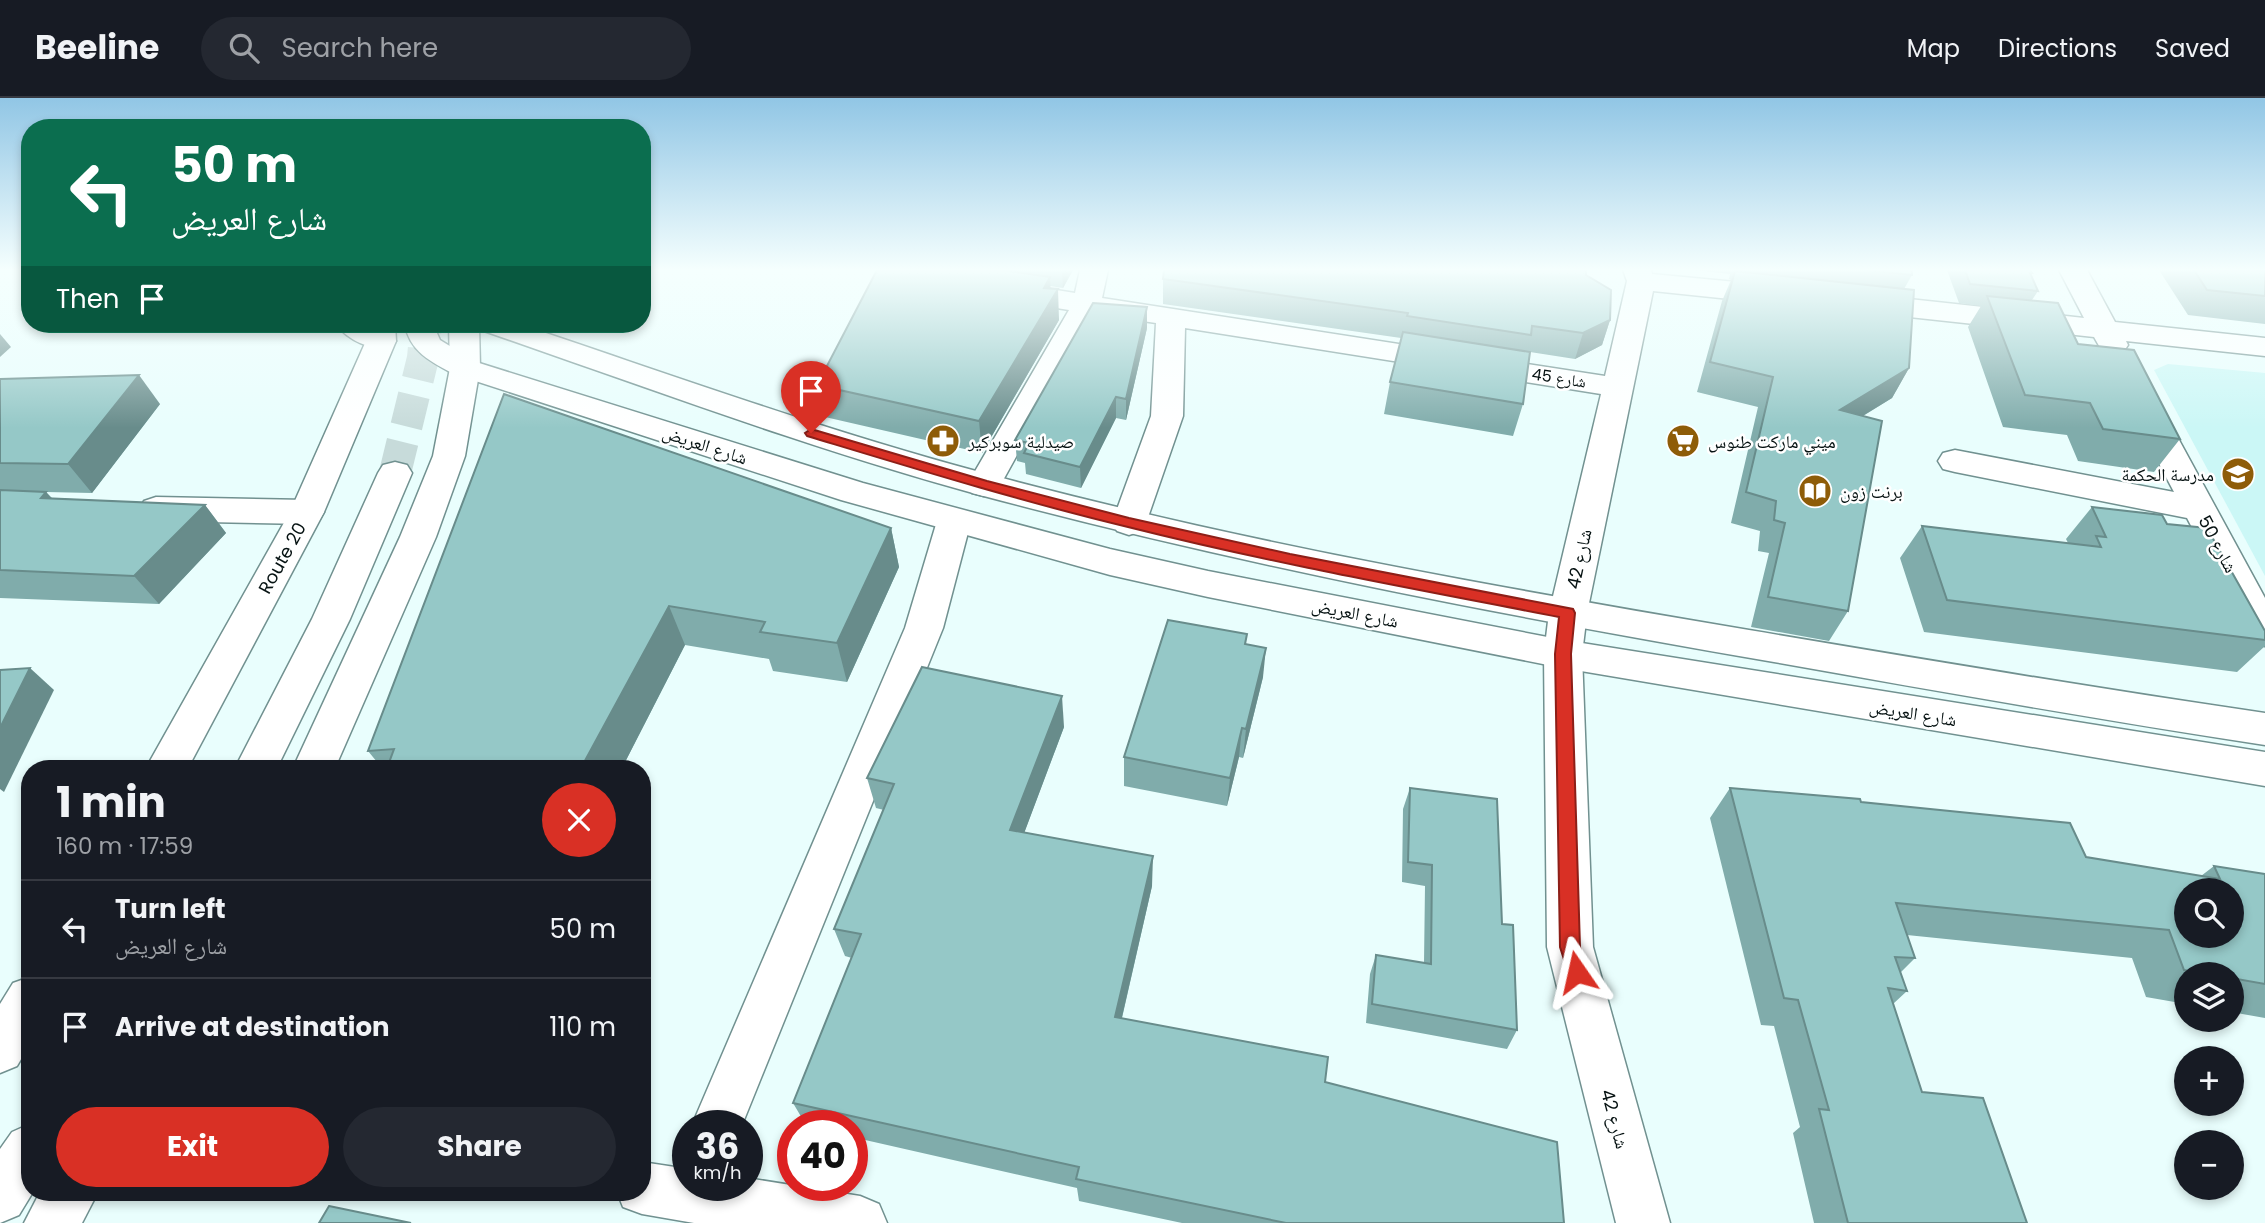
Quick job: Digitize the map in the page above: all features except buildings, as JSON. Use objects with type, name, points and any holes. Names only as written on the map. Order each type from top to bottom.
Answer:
[{"type":"main road","points":[[984,485],[1076,322]]},
{"type":"main road","points":[[1129,523],[1167,416],[1171,322]]},
{"type":"main road","name":"شارع 45","points":[[1212,322],[1616,387]]},
{"type":"main road","name":"شارع 42","points":[[1629,322],[1568,613],[1563,654],[1570,947],[1643,1223]]},
{"type":"main road","points":[[2050,322],[2265,347]]},
{"type":"main road","name":"شارع 50","points":[[2101,322],[2265,632]]},
{"type":"main road","name":"Route 20","points":[[171,760],[307,512],[370,333]]},
{"type":"main road","name":"شارع العريض","points":[[422,333],[424,341],[437,353],[466,368],[853,492],[954,521],[1208,584],[1563,654],[2265,769]]},
{"type":"main road","points":[[318,760],[418,537],[445,468],[466,368],[464,333]]},
{"type":"main road","points":[[517,333],[811,433],[984,485],[1129,523],[1290,559],[1568,613],[2124,708],[2265,729]]},
{"type":"main road","points":[[1955,461],[2200,509]]},
{"type":"main road","points":[[260,760],[331,619],[395,473]]},
{"type":"main road","points":[[126,509],[307,512]]},
{"type":"main road","points":[[723,1110],[924,628],[954,521]]},
{"type":"main road","points":[[0,1049],[21,1014]]},
{"type":"main road","points":[[0,1196],[21,1164]]},
{"type":"main road","points":[[51,1223],[65,1201]]},
{"type":"main road","points":[[736,1201],[860,1223]]},
{"type":"shaded area","name":"مدرسة الحكمة","points":[[2168,364],[2265,373],[2265,576],[2154,370]]},
{"type":"tunnel","points":[[395,473],[423,358],[425,333]]},
{"type":"place","name":"صيدلية سوبركير","points":[[943,441]]},
{"type":"place","name":"ميني ماركت طنوس","points":[[1683,441]]},
{"type":"place","name":"مدرسة الحكمة","points":[[2238,474]]},
{"type":"place","name":"برنت زون","points":[[1815,491]]},
{"type":"route","points":[[811,433],[984,485],[1129,523],[1290,559],[1568,613],[1563,654],[1570,947],[1577,972]]}]
